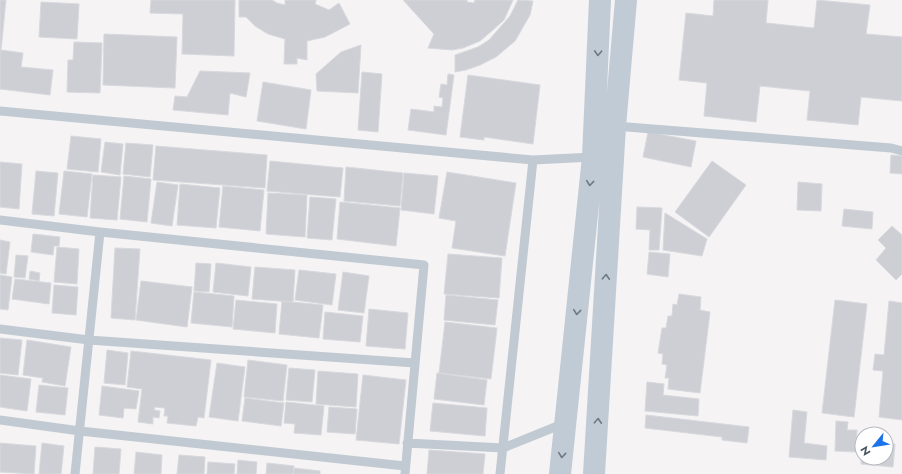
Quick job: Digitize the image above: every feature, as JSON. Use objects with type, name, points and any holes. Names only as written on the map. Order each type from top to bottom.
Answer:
[{"type":"main road","points":[[587,0],[599,22]]},
{"type":"main road","points":[[560,474],[593,156],[600,0]]},
{"type":"main road","points":[[594,474],[615,126],[626,0]]},
{"type":"main road","points":[[624,24],[637,0]]},
{"type":"lane","points":[[0,111],[533,160],[593,156]]},
{"type":"lane","points":[[615,126],[891,148],[902,151]]},
{"type":"lane","points":[[500,474],[533,160]]},
{"type":"lane","points":[[0,220],[100,232],[424,265],[405,470],[0,420]]},
{"type":"lane","points":[[75,474],[100,232]]},
{"type":"lane","points":[[0,329],[89,340],[415,364]]},
{"type":"lane","points":[[407,443],[503,448],[565,423]]},
{"type":"building","points":[[0,0],[6,0],[1,50],[23,53],[21,67],[53,70],[50,95],[0,89]]},
{"type":"building","points":[[151,0],[235,0],[234,56],[182,54],[183,14],[150,13]]},
{"type":"building","points":[[239,0],[272,0],[285,5],[285,0],[316,0],[315,4],[329,10],[339,3],[350,24],[325,37],[307,41],[307,60],[297,58],[297,64],[284,64],[285,39],[268,34],[255,26],[246,17],[239,17]]},
{"type":"building","points":[[403,0],[467,0],[467,2],[474,3],[475,0],[513,0],[504,20],[480,41],[463,48],[452,50],[428,48],[434,34]]},
{"type":"building","points":[[518,0],[533,1],[530,15],[515,41],[496,57],[480,65],[455,72],[455,55],[478,47],[489,40],[510,16]]},
{"type":"building","points":[[714,0],[768,0],[766,23],[814,28],[817,0],[870,5],[866,34],[902,37],[902,101],[861,97],[858,125],[807,120],[810,91],[760,86],[756,122],[704,116],[707,83],[679,80],[686,13],[713,16]]},
{"type":"building","points":[[41,2],[79,4],[77,39],[39,37]]},
{"type":"building","points":[[104,34],[177,37],[175,88],[103,85]]},
{"type":"building","points":[[74,42],[102,43],[100,93],[67,92],[68,60],[73,60]]},
{"type":"building","points":[[361,45],[358,93],[317,91],[316,74],[341,52]]},
{"type":"building","points":[[200,71],[250,73],[246,97],[230,93],[228,115],[173,110],[175,96],[187,97]]},
{"type":"building","points":[[362,72],[382,74],[378,132],[358,130]]},
{"type":"building","points":[[448,74],[454,75],[446,135],[408,130],[411,109],[434,112],[434,106],[442,107],[443,98],[439,97],[441,84],[447,85]]},
{"type":"building","points":[[468,75],[540,85],[533,144],[484,137],[484,140],[460,137]]},
{"type":"building","points":[[263,82],[311,90],[306,129],[257,121]]},
{"type":"building","points":[[648,132],[696,141],[691,167],[643,157]]},
{"type":"building","points":[[71,136],[101,139],[98,172],[67,169]]},
{"type":"building","points":[[105,142],[123,144],[120,175],[101,172]]},
{"type":"building","points":[[126,143],[153,145],[150,177],[123,174]]},
{"type":"building","points":[[156,146],[267,155],[265,188],[153,180]]},
{"type":"building","points":[[891,155],[902,156],[902,174],[890,173]]},
{"type":"building","points":[[270,161],[343,168],[340,197],[267,191]]},
{"type":"building","points":[[712,161],[746,185],[709,237],[675,212]]},
{"type":"building","points":[[0,162],[22,164],[19,209],[0,207]]},
{"type":"building","points":[[346,167],[403,173],[400,206],[344,201]]},
{"type":"building","points":[[36,171],[58,173],[54,216],[32,214]]},
{"type":"building","points":[[64,171],[92,174],[87,217],[59,214]]},
{"type":"building","points":[[447,172],[516,183],[505,256],[452,248],[456,221],[439,218]]},
{"type":"building","points":[[404,173],[438,176],[434,214],[401,210]]},
{"type":"building","points":[[93,175],[121,177],[117,220],[90,218]]},
{"type":"building","points":[[124,176],[151,179],[147,222],[120,219]]},
{"type":"building","points":[[157,182],[178,185],[172,226],[151,223]]},
{"type":"building","points":[[798,182],[822,184],[821,211],[797,210]]},
{"type":"building","points":[[180,184],[220,188],[216,228],[177,225]]},
{"type":"building","points":[[223,186],[264,190],[260,231],[219,227]]},
{"type":"building","points":[[268,193],[307,195],[305,237],[266,234]]},
{"type":"building","points":[[310,197],[336,199],[332,240],[307,238]]},
{"type":"building","points":[[340,202],[400,208],[396,246],[337,239]]},
{"type":"building","points":[[637,207],[662,208],[659,250],[649,250],[650,230],[636,229]]},
{"type":"building","points":[[844,209],[873,212],[872,229],[842,226]]},
{"type":"building","points":[[665,213],[707,239],[702,256],[663,250]]},
{"type":"building","points":[[892,226],[902,235],[902,274],[896,280],[876,260],[886,248],[878,240]]},
{"type":"building","points":[[33,234],[60,237],[59,246],[54,246],[53,255],[31,252]]},
{"type":"building","points":[[0,240],[10,242],[6,274],[0,273]]},
{"type":"building","points":[[57,247],[79,249],[77,284],[54,282]]},
{"type":"building","points":[[115,248],[140,249],[135,320],[111,318]]},
{"type":"building","points":[[649,252],[670,254],[668,277],[647,274]]},
{"type":"building","points":[[448,254],[502,258],[499,298],[444,294]]},
{"type":"building","points":[[16,255],[28,256],[25,278],[14,277]]},
{"type":"building","points":[[196,263],[211,264],[209,292],[194,291]]},
{"type":"building","points":[[216,263],[251,267],[248,296],[213,292]]},
{"type":"building","points":[[255,267],[295,270],[293,302],[252,299]]},
{"type":"building","points":[[299,270],[336,274],[332,305],[295,300]]},
{"type":"building","points":[[30,271],[40,273],[39,281],[29,279]]},
{"type":"building","points":[[343,272],[369,276],[364,313],[338,310]]},
{"type":"building","points":[[0,275],[12,277],[8,310],[0,309]]},
{"type":"building","points":[[15,279],[51,283],[49,304],[12,299]]},
{"type":"building","points":[[141,281],[192,287],[187,327],[136,320]]},
{"type":"building","points":[[54,285],[78,287],[76,315],[52,313]]},
{"type":"building","points":[[194,292],[234,296],[232,327],[191,323]]},
{"type":"building","points":[[679,294],[701,297],[700,310],[710,312],[700,393],[668,389],[669,378],[665,378],[667,365],[662,364],[663,354],[658,353],[662,328],[666,328],[668,316],[672,316],[673,304],[677,305]]},
{"type":"building","points":[[446,295],[498,300],[495,325],[444,320]]},
{"type":"building","points":[[236,300],[277,304],[275,333],[233,329]]},
{"type":"building","points":[[835,300],[867,304],[854,417],[822,413]]},
{"type":"building","points":[[282,301],[323,305],[319,338],[279,334]]},
{"type":"building","points":[[889,301],[902,303],[902,420],[879,417],[883,371],[873,370],[875,354],[884,355]]},
{"type":"building","points":[[369,309],[408,313],[405,349],[366,346]]},
{"type":"building","points":[[325,312],[363,316],[360,342],[323,339]]},
{"type":"building","points":[[445,322],[497,328],[491,379],[439,373]]},
{"type":"building","points":[[0,338],[22,340],[18,375],[0,373]]},
{"type":"building","points":[[27,340],[71,347],[65,386],[42,382],[43,378],[23,375]]},
{"type":"building","points":[[107,350],[128,353],[125,385],[104,383]]},
{"type":"building","points":[[131,351],[211,360],[204,418],[198,417],[196,426],[167,423],[168,416],[164,416],[165,408],[155,407],[154,410],[160,411],[159,418],[153,417],[153,424],[138,422],[142,389],[127,387]]},
{"type":"building","points":[[248,360],[287,365],[283,401],[244,397]]},
{"type":"building","points":[[217,363],[245,367],[238,421],[209,417]]},
{"type":"building","points":[[289,368],[315,370],[312,402],[286,400]]},
{"type":"building","points":[[318,371],[358,374],[356,407],[316,404]]},
{"type":"building","points":[[437,373],[487,380],[484,405],[434,399]]},
{"type":"building","points":[[0,375],[31,379],[27,411],[0,407]]},
{"type":"building","points":[[363,375],[406,380],[399,444],[356,440]]},
{"type":"building","points":[[647,382],[664,384],[663,395],[699,399],[698,416],[645,411]]},
{"type":"building","points":[[39,385],[68,388],[65,415],[36,412]]},
{"type":"building","points":[[102,386],[139,391],[136,409],[124,408],[123,418],[99,415]]},
{"type":"building","points":[[245,398],[284,403],[281,426],[242,421]]},
{"type":"building","points":[[286,402],[324,406],[321,435],[294,433],[295,424],[284,423]]},
{"type":"building","points":[[433,403],[487,408],[485,436],[430,431]]},
{"type":"building","points":[[329,407],[357,409],[355,434],[327,432]]},
{"type":"building","points":[[793,410],[807,412],[804,443],[827,446],[826,460],[789,457]]},
{"type":"building","points":[[646,415],[749,427],[747,443],[722,440],[722,437],[645,428]]},
{"type":"building","points":[[836,421],[848,422],[847,430],[854,430],[854,452],[835,451]]},
{"type":"building","points":[[0,443],[36,446],[34,474],[0,472]]},
{"type":"building","points":[[42,443],[64,446],[61,474],[39,474]]},
{"type":"building","points":[[95,447],[121,449],[119,474],[93,474]]},
{"type":"building","points":[[429,450],[485,454],[483,474],[427,474]]},
{"type":"building","points":[[136,452],[162,455],[161,474],[134,474]]},
{"type":"building","points":[[179,455],[205,457],[204,474],[177,474]]},
{"type":"building","points":[[238,460],[257,462],[256,474],[237,474]]},
{"type":"building","points":[[208,462],[235,464],[234,474],[207,474]]},
{"type":"building","points":[[267,463],[294,466],[293,474],[266,474]]},
{"type":"building","points":[[294,468],[320,471],[320,474],[293,474]]}]
